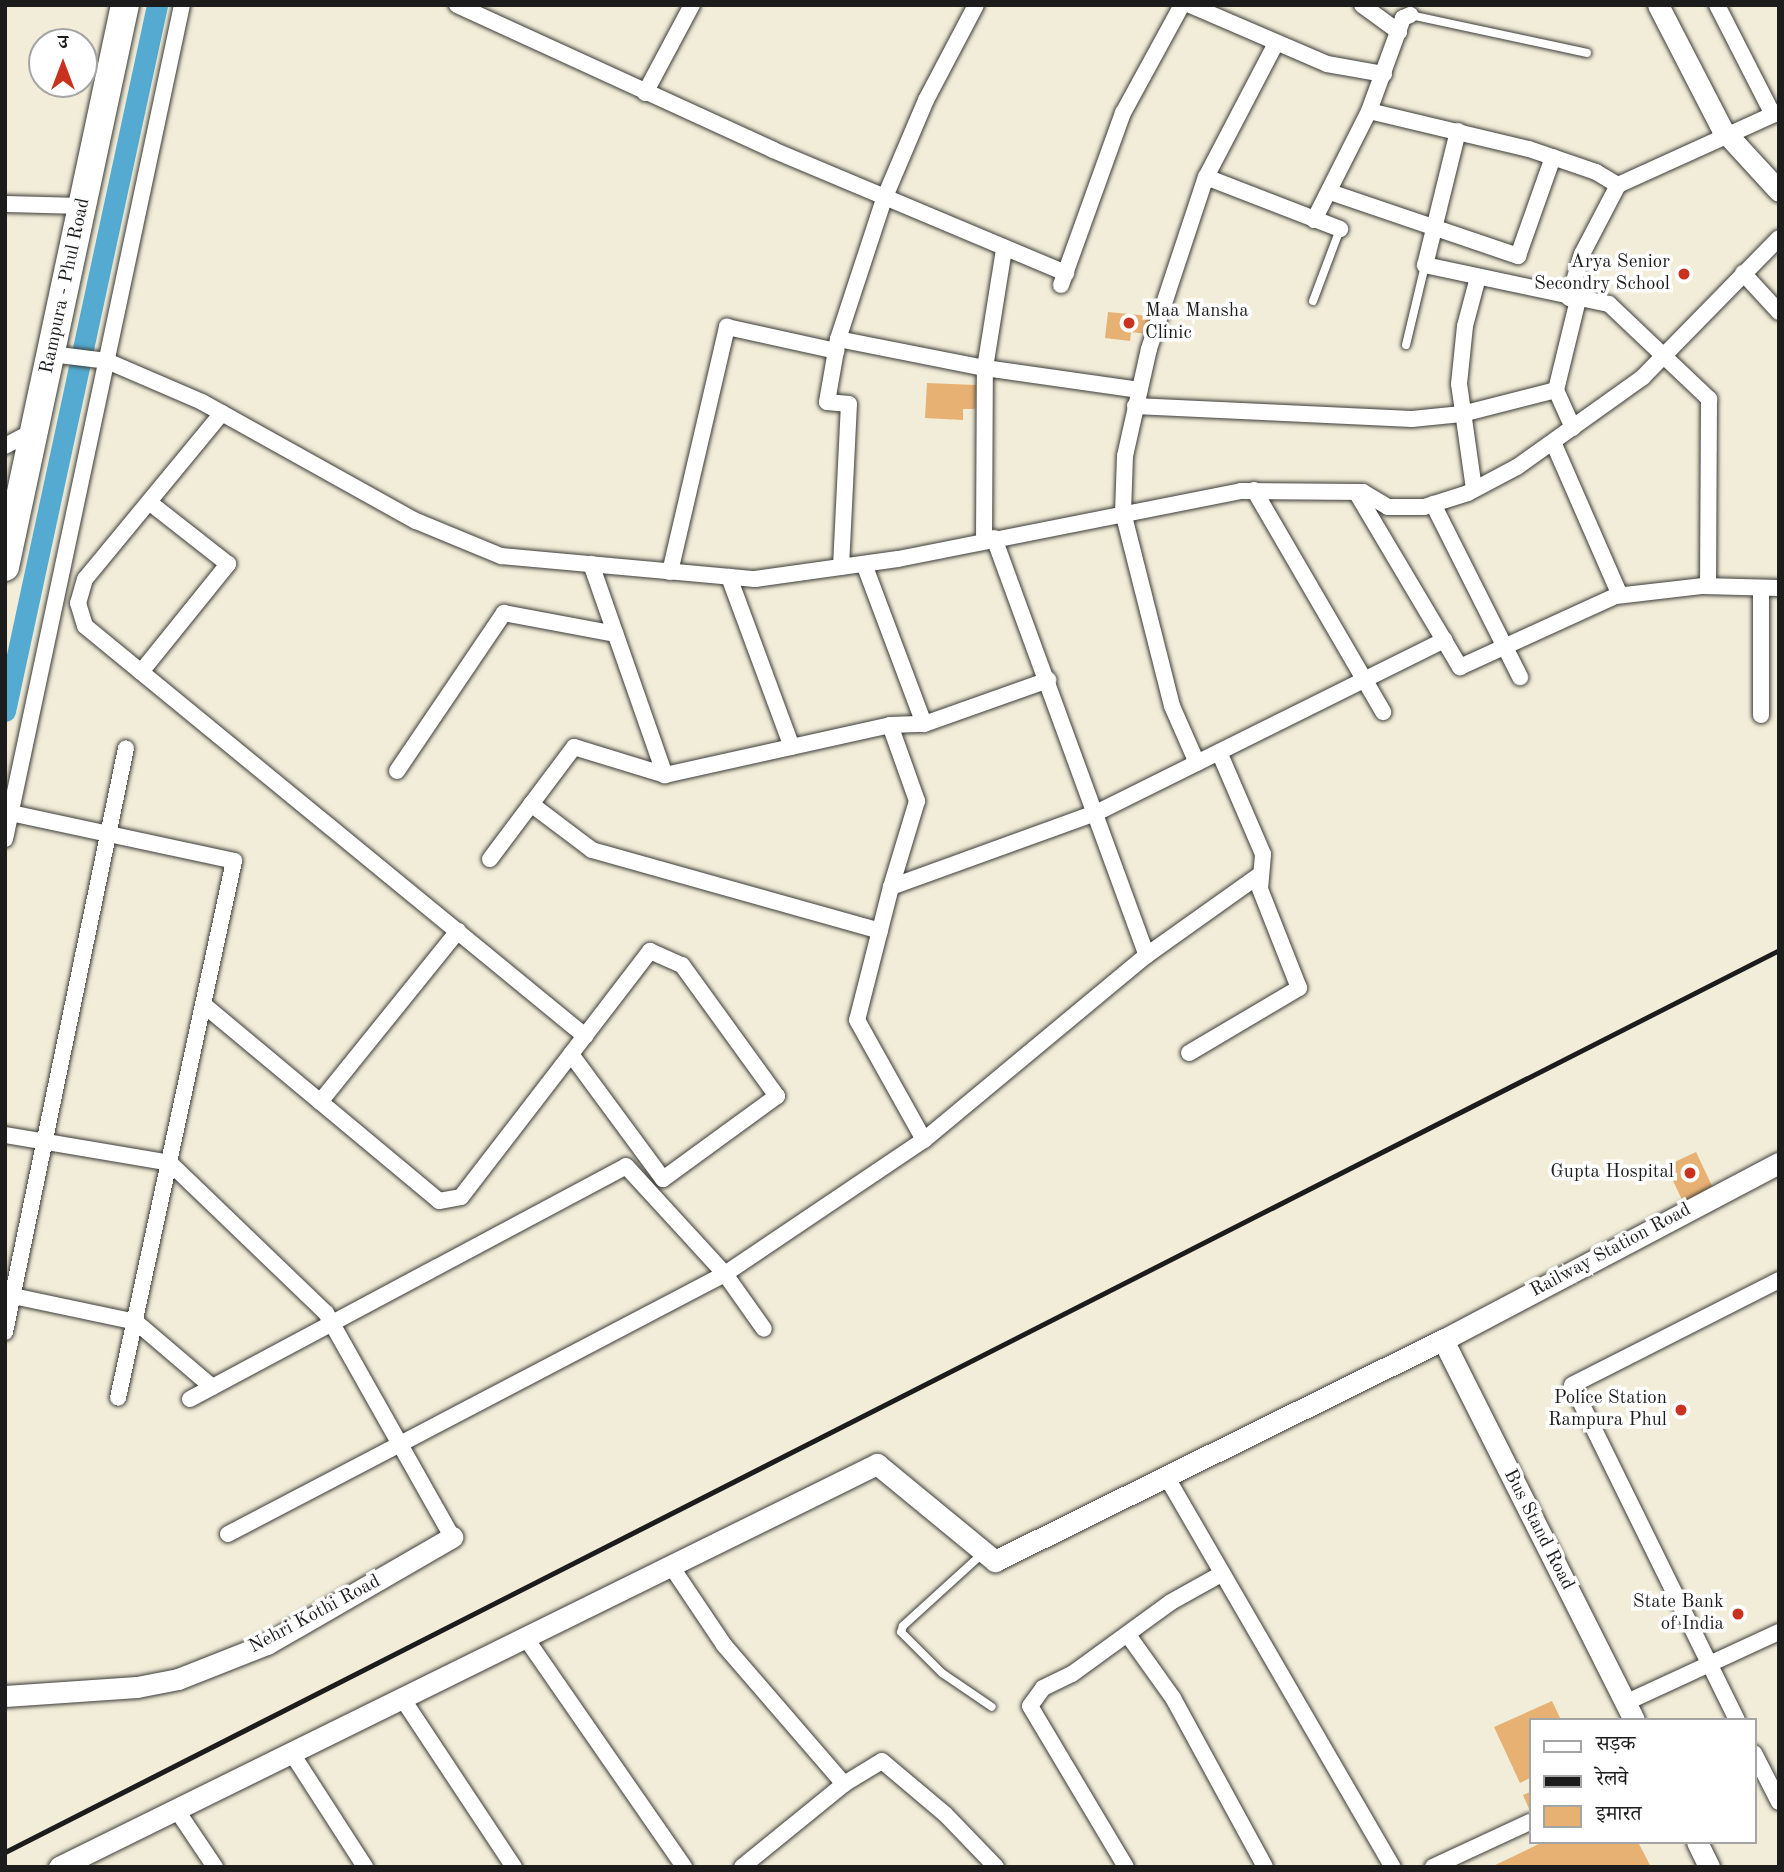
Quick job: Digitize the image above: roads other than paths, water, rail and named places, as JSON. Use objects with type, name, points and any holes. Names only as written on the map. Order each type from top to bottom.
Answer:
[{"type":"highway","name":"Rampura - Phul Road","points":[[5,567],[35,430],[64,357],[83,206],[125,5]]},
{"type":"street","points":[[5,839],[104,361],[182,5]]},
{"type":"street","points":[[457,5],[645,93],[1004,249],[1063,279],[1123,113],[1182,5]]},
{"type":"street","points":[[645,93],[692,5]]},
{"type":"street","points":[[841,567],[849,404],[827,402],[837,345],[884,199],[926,100],[976,5]]},
{"type":"street","points":[[1190,5],[1328,64],[1384,75]]},
{"type":"street","points":[[1362,5],[1399,32]]},
{"type":"street","points":[[1658,5],[1729,138],[1779,191]]},
{"type":"street","points":[[1573,428],[1556,390],[1581,254],[1618,185],[1729,138],[1776,114],[1717,5]]},
{"type":"street","points":[[1314,220],[1369,111],[1403,18],[1410,15]]},
{"type":"street","points":[[1197,763],[1172,706],[1123,513],[1125,456],[1139,390],[1206,177],[1276,43]]},
{"type":"street","points":[[1369,111],[1458,131],[1553,157],[1618,185]]},
{"type":"street","points":[[1458,131],[1437,229],[1425,265],[1574,299],[1609,304],[1709,399],[1707,586]]},
{"type":"street","points":[[1330,192],[1518,256],[1553,157]]},
{"type":"street","points":[[1206,177],[1340,229]]},
{"type":"street","points":[[5,204],[83,206]]},
{"type":"street","points":[[64,357],[104,361],[222,413],[416,521],[501,556],[755,579],[864,564],[1254,490],[1356,492],[1388,507],[1433,504],[1474,489],[1553,442],[1643,377],[1779,237]]},
{"type":"street","points":[[1004,249],[985,368],[989,539],[1048,680],[1098,812],[1147,955]]},
{"type":"street","points":[[1743,273],[1779,312]]},
{"type":"street","points":[[1474,489],[1462,414],[1460,355],[1478,277]]},
{"type":"street","points":[[670,572],[727,327],[1139,390]]},
{"type":"street","points":[[1135,406],[1412,419],[1462,414],[1556,390]]},
{"type":"street","points":[[222,413],[85,579],[78,603],[85,626],[585,1036]]},
{"type":"street","points":[[5,446],[35,430]]},
{"type":"street","points":[[1553,442],[1620,595]]},
{"type":"street","points":[[1254,490],[1383,712]]},
{"type":"street","points":[[1356,492],[1460,667],[1503,644],[1620,595],[1707,586],[1779,588]]},
{"type":"street","points":[[141,672],[228,564],[149,502]]},
{"type":"street","points":[[1433,504],[1520,677]]},
{"type":"street","points":[[591,564],[664,775]]},
{"type":"street","points":[[864,564],[924,724]]},
{"type":"street","points":[[729,576],[792,747]]},
{"type":"street","points":[[1761,588],[1761,715]]},
{"type":"street","points":[[397,771],[504,613],[615,634]]},
{"type":"street","points":[[891,887],[1098,812],[1445,640]]},
{"type":"street","points":[[490,859],[574,747],[664,775],[890,725],[924,724],[1048,680]]},
{"type":"street","points":[[890,725],[917,801],[891,887],[857,1020],[924,1140]]},
{"type":"street","points":[[5,1332],[127,748]]},
{"type":"street","points":[[1189,1053],[1300,988],[1258,876],[1263,853],[1219,752]]},
{"type":"street","points":[[531,804],[592,850],[880,931]]},
{"type":"street","points":[[11,813],[234,861],[118,1398]]},
{"type":"street","points":[[229,1534],[725,1274],[924,1140],[1147,955],[1258,876]]},
{"type":"street","points":[[320,1102],[458,931]]},
{"type":"street","points":[[204,1005],[439,1201],[461,1198],[571,1054],[650,951],[682,965],[777,1096],[663,1180],[571,1054]]},
{"type":"street","points":[[5,1135],[170,1164],[332,1323],[452,1537]]},
{"type":"street","name":"Railway Station Road","points":[[985,1552],[995,1561],[1443,1340],[1779,1163]]},
{"type":"street","points":[[190,1399],[626,1167],[725,1274],[764,1329]]},
{"type":"street","points":[[1736,1718],[1572,1385],[1779,1280]]},
{"type":"street","points":[[13,1296],[136,1322],[212,1387]]},
{"type":"street","name":"Bus Stand Road","points":[[1443,1340],[1630,1711]]},
{"type":"street","points":[[59,1867],[877,1464],[985,1552]]},
{"type":"street","points":[[1166,1476],[1393,1867]]},
{"type":"street","name":"Nehri Kothi Road","points":[[5,1696],[136,1687],[178,1679],[267,1644],[452,1537]]},
{"type":"street","points":[[671,1566],[724,1645],[844,1784]]},
{"type":"street","points":[[1126,1867],[1030,1706],[1042,1688],[1072,1674],[1221,1574]]},
{"type":"street","points":[[1630,1711],[1710,1665],[1779,1632]]},
{"type":"street","points":[[1128,1635],[1173,1698],[1265,1867]]},
{"type":"street","points":[[525,1637],[684,1867]]},
{"type":"street","points":[[402,1698],[514,1867]]},
{"type":"street","points":[[291,1752],[365,1867]]},
{"type":"street","points":[[1756,1757],[1779,1802]]},
{"type":"street","points":[[742,1867],[844,1784],[882,1761],[985,1863]]},
{"type":"street","points":[[176,1809],[215,1867]]},
{"type":"street","points":[[1433,1867],[1528,1823]]},
{"type":"street","points":[[1698,1844],[1709,1867]]},
{"type":"lane","points":[[1410,15],[1587,53]]},
{"type":"lane","points":[[1313,301],[1340,229]]},
{"type":"lane","points":[[1406,345],[1425,265]]},
{"type":"lane","points":[[985,1552],[903,1626],[901,1632],[942,1672],[992,1706]]},
{"type":"waterway","points":[[5,711],[157,5]]},
{"type":"railway","points":[[5,1852],[1779,950]]},
{"type":"place","name":"Arya Senior Secondry School","points":[[1684,274]]},
{"type":"place","name":"Maa Mansha Clinic","points":[[1129,323]]},
{"type":"place","name":"Gupta Hospital","points":[[1690,1173]]},
{"type":"place","name":"Police Station Rampura Phul","points":[[1681,1410]]},
{"type":"place","name":"State Bank of India","points":[[1738,1614]]}]
